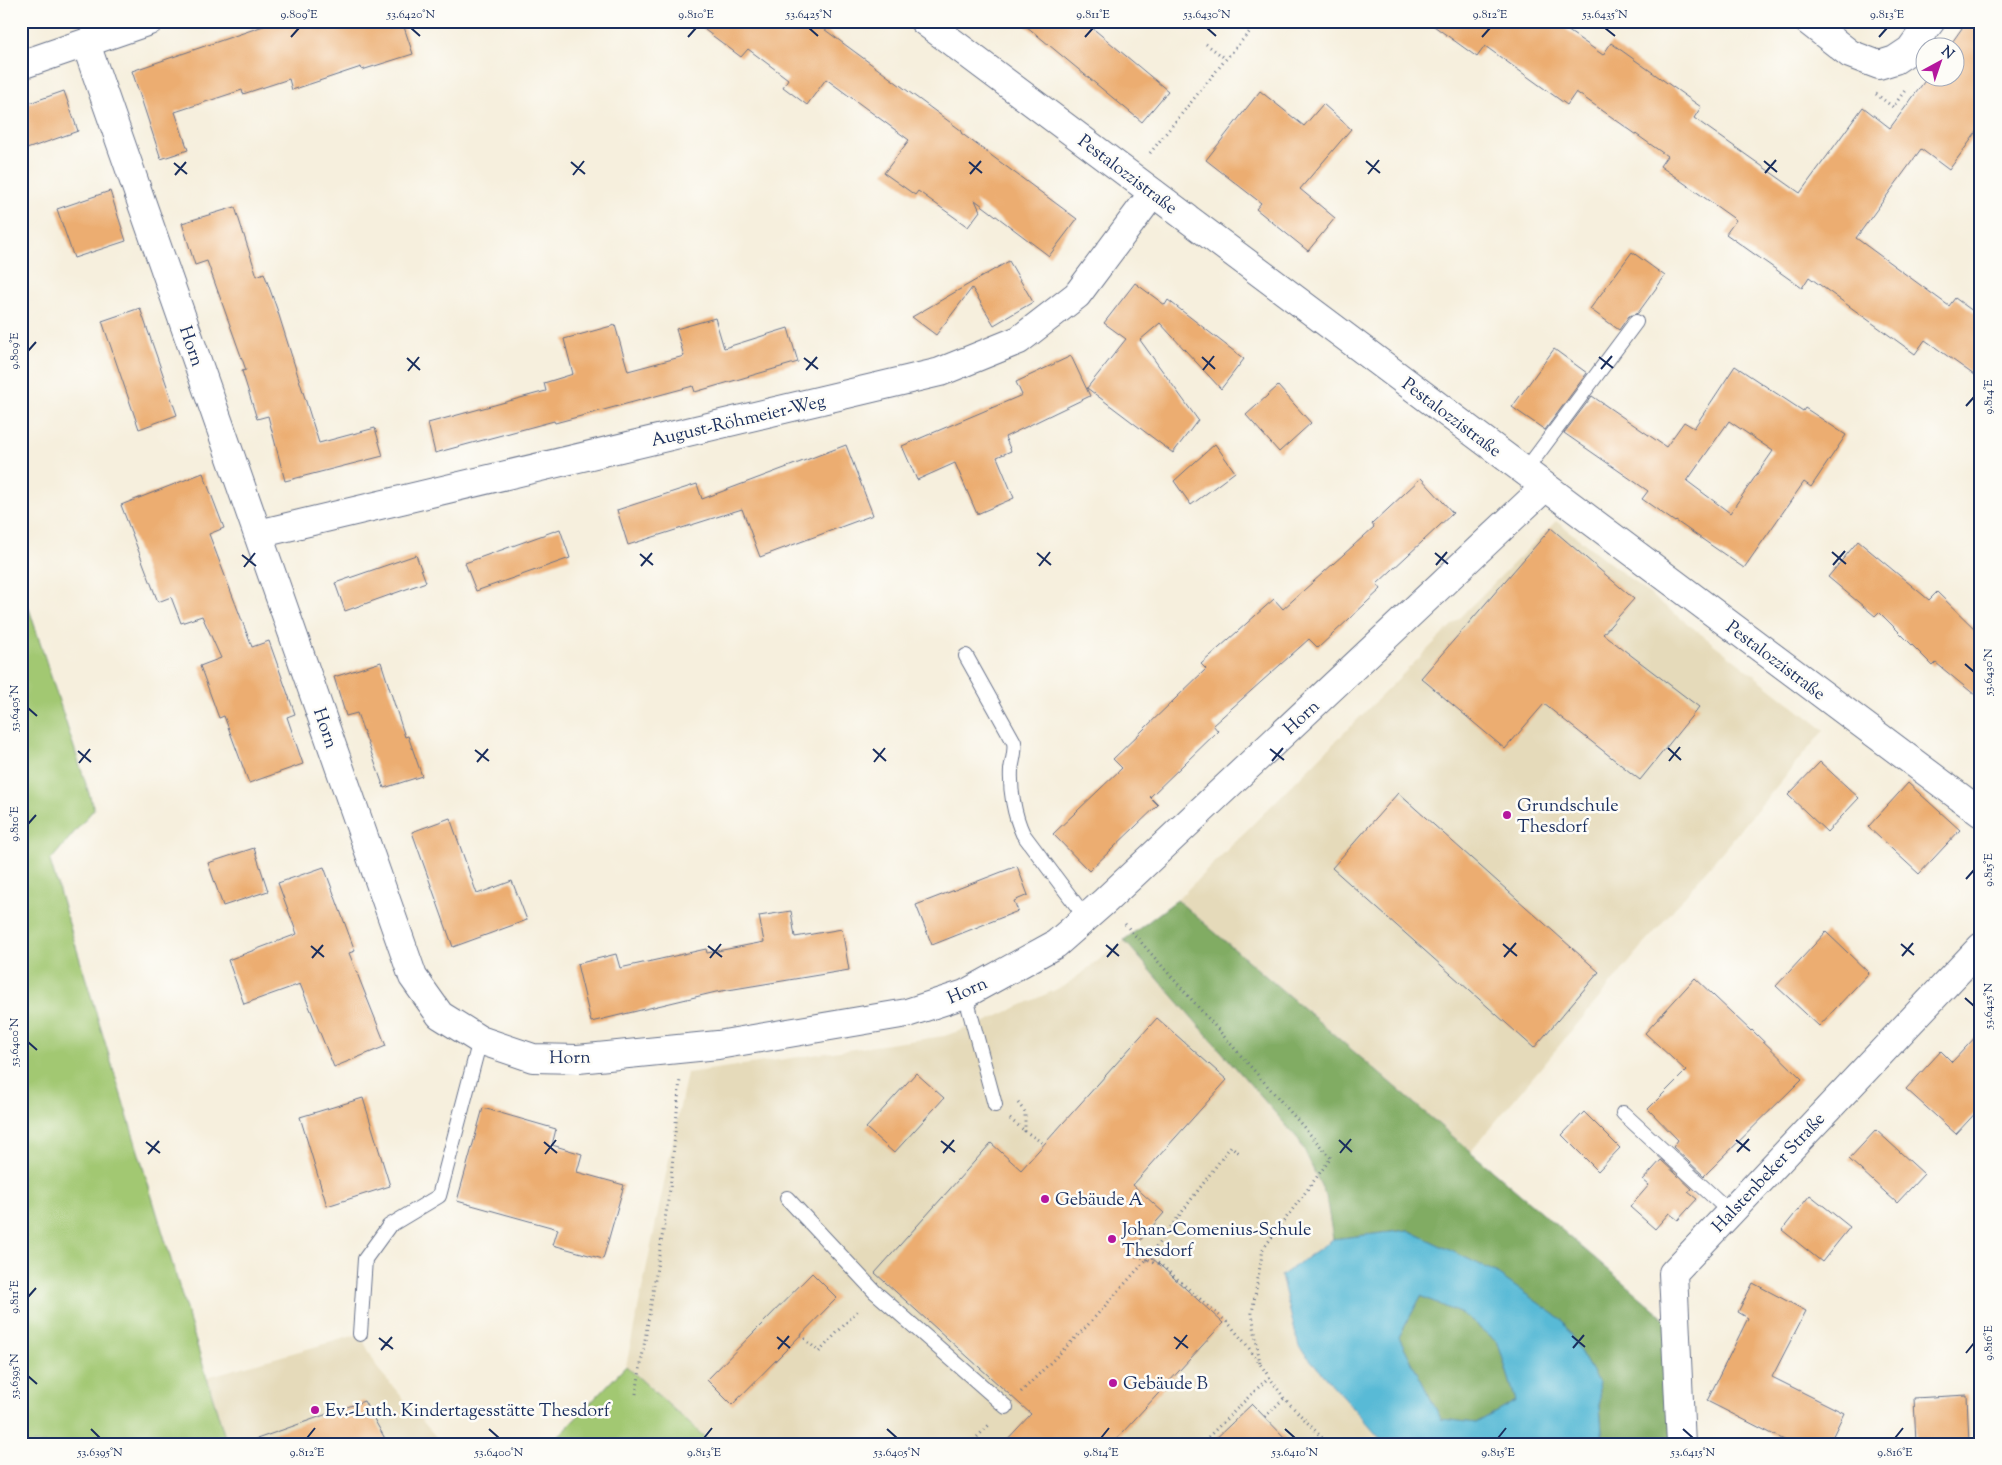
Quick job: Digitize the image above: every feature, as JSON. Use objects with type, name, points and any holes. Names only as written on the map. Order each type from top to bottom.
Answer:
[{"type":"street","points":[[21,65],[149,21]]},
{"type":"street","name":"Pestalozzistraße","points":[[924,21],[1981,813]]},
{"type":"street","points":[[1808,21],[1850,54],[1879,65],[1895,60],[1910,50],[1931,21]]},
{"type":"street","name":"Horn","points":[[86,44],[413,977],[440,1015],[480,1040],[533,1058],[578,1059],[718,1044],[908,1013],[965,994],[1056,944],[1095,910],[1535,479]]},
{"type":"street","name":"August-Röhmeier-Weg","points":[[258,534],[940,372],[1019,340],[1077,295],[1154,193]]},
{"type":"street","name":"Halstenbeker Straße","points":[[1681,1444],[1673,1273],[1981,947]]},
{"type":"lane","points":[[1535,479],[1636,322]]},
{"type":"lane","points":[[966,656],[1014,742],[1011,772],[1014,804],[1020,828],[1035,850],[1095,910]]},
{"type":"lane","points":[[965,994],[995,1106]]},
{"type":"lane","points":[[360,1334],[366,1259],[389,1226],[439,1196],[480,1040]]},
{"type":"lane","points":[[1624,1113],[1730,1212]]},
{"type":"lane","points":[[788,1198],[875,1292],[1006,1407]]},
{"type":"path","points":[[1131,177],[1226,59],[1260,21]]},
{"type":"path","points":[[1206,44],[1226,59]]},
{"type":"path","points":[[1884,100],[1893,107]]},
{"type":"path","points":[[1095,910],[1331,1158],[1263,1249],[1252,1313],[1260,1364]]},
{"type":"path","points":[[636,1394],[670,1189],[683,1048]]},
{"type":"path","points":[[991,1091],[1008,1091],[1024,1112],[1025,1131],[1044,1144]]},
{"type":"path","points":[[970,1444],[1087,1326],[1147,1259],[1231,1146],[1240,1154]]},
{"type":"path","points":[[1127,1254],[1160,1264],[1229,1324],[1284,1398],[1328,1444]]},
{"type":"path","points":[[801,1335],[819,1352],[875,1292]]},
{"type":"path","points":[[1201,1444],[1269,1378]]},
{"type":"path","points":[[1265,1417],[1284,1398]]},
{"type":"shaded area","name":"Johan-Comenius-Schule Thesdorf","points":[[1556,521],[1824,730],[1470,1152],[1675,1327],[1676,1444],[712,1444],[626,1366],[687,1073],[944,1036],[985,1022],[1066,985],[1177,900]]},
{"type":"shaded area","name":"Ev.-Luth. Kindertagesstätte Thesdorf","points":[[360,1334],[378,1369],[442,1444],[227,1444],[207,1377]]},
{"type":"green space","points":[[21,584],[94,809],[50,861],[227,1444],[21,1444]]},
{"type":"green space","points":[[1177,900],[1675,1327],[1681,1444],[1603,1444],[1598,1382],[1561,1319],[1493,1271],[1408,1230],[1333,1239],[1326,1196],[1299,1140],[1124,940]]},
{"type":"green space","points":[[1421,1296],[1464,1315],[1498,1343],[1516,1401],[1476,1423],[1441,1419],[1399,1337]]},
{"type":"green space","points":[[626,1366],[712,1444],[551,1444]]},
{"type":"water","points":[[1408,1230],[1493,1271],[1561,1319],[1598,1382],[1603,1444],[1385,1444],[1299,1347],[1281,1276],[1333,1239]],"holes":[[[1421,1296],[1464,1315],[1498,1343],[1516,1401],[1476,1423],[1441,1419],[1399,1337]]]},
{"type":"building","points":[[278,21],[402,21],[413,54],[362,70],[361,67],[292,90],[289,79],[243,94],[242,90],[175,112],[188,150],[161,159],[132,71]]},
{"type":"building","points":[[693,21],[813,21],[1077,219],[1049,256],[975,200],[980,211],[968,227],[918,191],[915,195],[884,173],[909,140],[826,79],[807,105],[783,87],[788,79],[748,49],[741,57]]},
{"type":"building","points":[[1020,21],[1084,21],[1168,91],[1142,122]]},
{"type":"building","points":[[1427,21],[1554,21],[1603,55],[1611,43],[1701,107],[1694,118],[1800,193],[1863,107],[1890,128],[1920,88],[1964,88],[1964,38],[1955,38],[1967,21],[1981,21],[1981,126],[1949,170],[1921,149],[1856,238],[1949,306],[1955,298],[1981,317],[1981,380],[1925,340],[1915,354],[1809,277],[1802,288],[1726,234],[1736,220],[1660,166],[1667,156],[1576,92],[1567,105],[1485,46],[1477,57]]},
{"type":"building","points":[[64,91],[78,131],[21,151],[21,106]]},
{"type":"building","points":[[1260,91],[1304,126],[1323,104],[1351,129],[1300,189],[1335,218],[1308,251],[1256,209],[1261,203],[1206,160]]},
{"type":"building","points":[[110,191],[126,241],[74,258],[57,209]]},
{"type":"building","points":[[235,207],[257,276],[264,273],[277,309],[319,443],[375,428],[383,456],[285,481],[268,416],[257,419],[242,371],[246,370],[207,261],[195,265],[182,223]]},
{"type":"building","points":[[1632,252],[1665,276],[1638,313],[1629,316],[1619,330],[1590,309]]},
{"type":"building","points":[[1009,261],[1033,302],[994,325],[972,288],[936,335],[912,317]]},
{"type":"building","points":[[1135,283],[1165,305],[1168,300],[1244,359],[1221,389],[1160,323],[1140,340],[1198,420],[1173,453],[1087,388],[1126,339],[1104,323]]},
{"type":"building","points":[[140,308],[177,415],[139,429],[102,321]]},
{"type":"building","points":[[715,318],[724,348],[788,328],[798,362],[695,392],[693,386],[435,453],[428,423],[546,391],[544,383],[573,374],[564,339],[615,325],[628,371],[684,356],[676,329]]},
{"type":"building","points":[[1554,349],[1587,373],[1545,430],[1512,407]]},
{"type":"building","points":[[1071,356],[1090,396],[1005,437],[1011,451],[997,457],[1014,498],[977,514],[955,463],[917,480],[902,446],[1022,395],[1016,382]]},
{"type":"building","points":[[1735,366],[1803,411],[1805,408],[1846,435],[1811,487],[1804,482],[1744,568],[1642,499],[1648,491],[1564,433],[1592,396],[1666,447],[1684,422],[1694,428]],"holes":[[[1729,421],[1773,451],[1730,513],[1687,481]]]},
{"type":"building","points":[[1278,386],[1311,423],[1279,452],[1246,415]]},
{"type":"building","points":[[1215,444],[1235,472],[1191,505],[1174,481]]},
{"type":"building","points":[[846,445],[873,515],[760,557],[742,509],[628,545],[617,510],[697,484],[702,499]]},
{"type":"building","points":[[203,473],[224,528],[209,534],[252,647],[269,641],[295,714],[287,717],[303,764],[249,783],[224,716],[219,718],[200,666],[221,658],[202,616],[181,623],[171,597],[158,602],[121,505]]},
{"type":"building","points":[[1421,478],[1453,513],[1377,584],[1381,589],[1318,648],[1309,639],[1213,725],[1218,731],[1150,797],[1158,805],[1089,871],[1053,834],[1122,768],[1113,759],[1206,669],[1201,664],[1274,599],[1283,609],[1374,527],[1372,524]]},
{"type":"building","points":[[1551,528],[1634,599],[1603,634],[1699,707],[1640,780],[1544,704],[1505,749],[1421,678]]},
{"type":"building","points":[[560,529],[570,558],[476,591],[465,563]]},
{"type":"building","points":[[1858,541],[1929,600],[1937,592],[1981,635],[1981,700],[1936,663],[1933,666],[1879,612],[1875,616],[1828,577]]},
{"type":"building","points":[[416,555],[426,582],[345,611],[335,583]]},
{"type":"building","points":[[381,662],[405,737],[408,736],[422,776],[384,788],[357,713],[346,716],[334,677]]},
{"type":"building","points":[[1820,762],[1859,798],[1827,832],[1788,795]]},
{"type":"building","points":[[1908,783],[1960,830],[1919,874],[1868,827]]},
{"type":"building","points":[[1398,793],[1599,972],[1534,1048],[1332,868]]},
{"type":"building","points":[[450,818],[477,894],[512,881],[527,920],[453,947],[412,832]]},
{"type":"building","points":[[254,848],[268,891],[223,906],[208,863]]},
{"type":"building","points":[[1017,866],[1028,895],[1014,901],[1018,911],[932,945],[916,905]]},
{"type":"building","points":[[324,867],[355,951],[349,953],[386,1046],[334,1067],[300,984],[244,1004],[228,960],[297,934],[278,883]]},
{"type":"building","points":[[791,911],[795,937],[842,929],[849,970],[716,992],[591,1022],[577,964],[616,954],[620,968],[706,949],[707,953],[764,942],[759,916]]},
{"type":"building","points":[[1826,932],[1869,973],[1819,1026],[1776,986]]},
{"type":"building","points":[[1695,978],[1802,1079],[1704,1176],[1673,1147],[1678,1140],[1648,1109],[1686,1071],[1645,1033]]},
{"type":"building","name":"Gebäude A","points":[[1157,1018],[1227,1080],[1133,1185],[1164,1213],[1137,1244],[1223,1323],[1112,1444],[1003,1444],[1031,1414],[875,1273],[991,1143],[1021,1170]]},
{"type":"building","points":[[1981,1031],[1981,1107],[1956,1134],[1906,1089],[1941,1051],[1952,1062]]},
{"type":"building","points":[[916,1073],[944,1098],[894,1153],[866,1128]]},
{"type":"building","points":[[363,1098],[390,1186],[327,1206],[300,1117]]},
{"type":"building","points":[[483,1108],[556,1129],[552,1145],[582,1154],[577,1172],[624,1185],[603,1259],[553,1245],[558,1229],[457,1201]]},
{"type":"building","points":[[1584,1112],[1620,1148],[1598,1171],[1562,1135]]},
{"type":"building","points":[[1876,1130],[1924,1174],[1897,1203],[1849,1159]]},
{"type":"building","points":[[1661,1160],[1692,1189],[1688,1192],[1697,1199],[1678,1220],[1669,1213],[1655,1229],[1630,1207],[1649,1185],[1643,1180]]},
{"type":"building","points":[[1810,1195],[1850,1227],[1822,1262],[1782,1230]]},
{"type":"building","points":[[812,1273],[837,1298],[732,1405],[707,1380]]},
{"type":"building","points":[[1753,1283],[1806,1311],[1772,1377],[1844,1413],[1829,1444],[1792,1444],[1707,1401],[1748,1318],[1738,1312]]},
{"type":"building","points":[[1967,1395],[1969,1444],[1916,1444],[1914,1398]]},
{"type":"building","points":[[364,1401],[388,1444],[254,1444],[254,1440]]},
{"type":"building","points":[[1252,1404],[1291,1444],[1210,1444]]},
{"type":"place","name":"Grundschule Thesdorf","points":[[1507,815]]},
{"type":"place","name":"Gebäude A","points":[[1045,1199]]},
{"type":"place","name":"Johan-Comenius-Schule Thesdorf","points":[[1112,1239]]},
{"type":"place","name":"Gebäude B","points":[[1113,1383]]},
{"type":"place","name":"Ev.-Luth. Kindertagesstätte Thesdorf","points":[[315,1410]]}]
